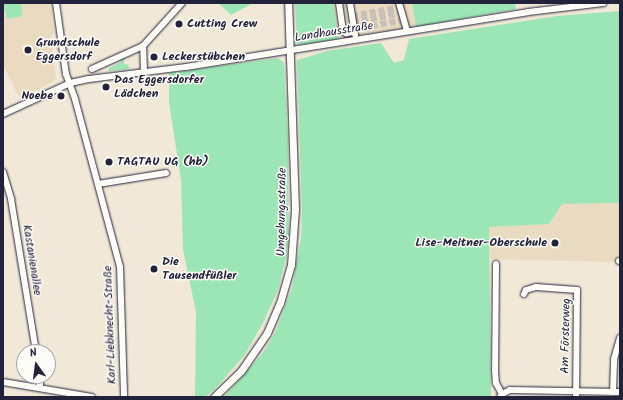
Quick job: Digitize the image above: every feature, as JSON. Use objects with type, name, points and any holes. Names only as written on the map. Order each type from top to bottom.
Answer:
[{"type":"main road","name":"Umgehungsstraße","points":[[214,397],[241,371],[267,333],[280,303],[291,265],[295,209],[288,3]]},
{"type":"street","name":"Karl-Liebknecht-Straße","points":[[56,3],[64,67],[74,94],[120,267],[124,397]]},
{"type":"street","points":[[92,69],[143,46],[182,3]]},
{"type":"street","points":[[339,3],[343,30],[346,34],[352,24]]},
{"type":"street","points":[[350,3],[355,39]]},
{"type":"street","points":[[399,3],[412,32]]},
{"type":"street","name":"Landhausstraße","points":[[3,114],[70,83],[355,39],[412,32],[562,5],[603,3]]},
{"type":"street","points":[[143,46],[144,72]]},
{"type":"street","points":[[66,97],[74,94]]},
{"type":"street","name":"Kastanienallee","points":[[3,172],[11,199],[35,344]]},
{"type":"street","points":[[98,184],[166,173]]},
{"type":"street","name":"Am Försterweg","points":[[496,267],[495,370],[496,383],[501,396],[510,390],[576,394],[620,392]]},
{"type":"street","name":"Am Försterweg","points":[[524,294],[526,290],[536,287],[577,290],[576,394]]},
{"type":"street","points":[[613,392],[614,359],[620,338]]},
{"type":"street","points":[[3,382],[92,397]]},
{"type":"shaded area","name":"Grundschule Eggersdorf","points":[[3,3],[51,3],[54,33],[51,35],[56,80],[20,99],[3,65]]},
{"type":"shaded area","points":[[333,3],[412,3],[416,27],[339,39]]},
{"type":"shaded area","name":"Lise-Meitner-Oberschule","points":[[620,203],[620,258],[617,262],[490,259],[489,227],[549,224],[562,204]]},
{"type":"green space","points":[[3,3],[21,3],[22,16],[7,19]]},
{"type":"green space","points":[[218,3],[253,3],[231,15]]},
{"type":"green space","points":[[295,3],[333,3],[339,39],[297,45]]},
{"type":"green space","points":[[412,3],[515,3],[516,9],[416,27]]},
{"type":"green space","points":[[620,11],[620,203],[562,204],[549,224],[489,227],[491,397],[224,397],[262,354],[275,333],[292,288],[301,238],[302,213],[297,60],[327,51],[381,43],[394,63],[404,60],[409,39],[557,16]]},
{"type":"green space","points":[[123,56],[126,59],[123,60],[125,65],[128,64],[129,69],[109,71],[108,69],[121,62],[119,59]]},
{"type":"green space","points":[[278,58],[284,63],[288,143],[289,238],[286,258],[278,290],[262,325],[244,356],[213,391],[205,397],[195,397],[196,312],[183,250],[181,180],[169,102],[169,73]]},
{"type":"tunnel","points":[[352,16],[401,7]]},
{"type":"tunnel","points":[[353,22],[403,13]]},
{"type":"tunnel","points":[[354,29],[404,20]]},
{"type":"place","name":"Cutting Crew","points":[[179,24]]},
{"type":"place","name":"Grundschule Eggersdorf","points":[[28,50]]},
{"type":"place","name":"Leckerstübchen","points":[[154,57]]},
{"type":"place","name":"Das Eggersdorfer Lädchen","points":[[106,87]]},
{"type":"place","name":"Noebe","points":[[61,96]]},
{"type":"place","name":"TAGTAU UG (hb)","points":[[109,162]]},
{"type":"place","name":"Lise-Meitner-Oberschule","points":[[555,243]]},
{"type":"place","name":"Die Tausendfüßler","points":[[154,269]]}]
